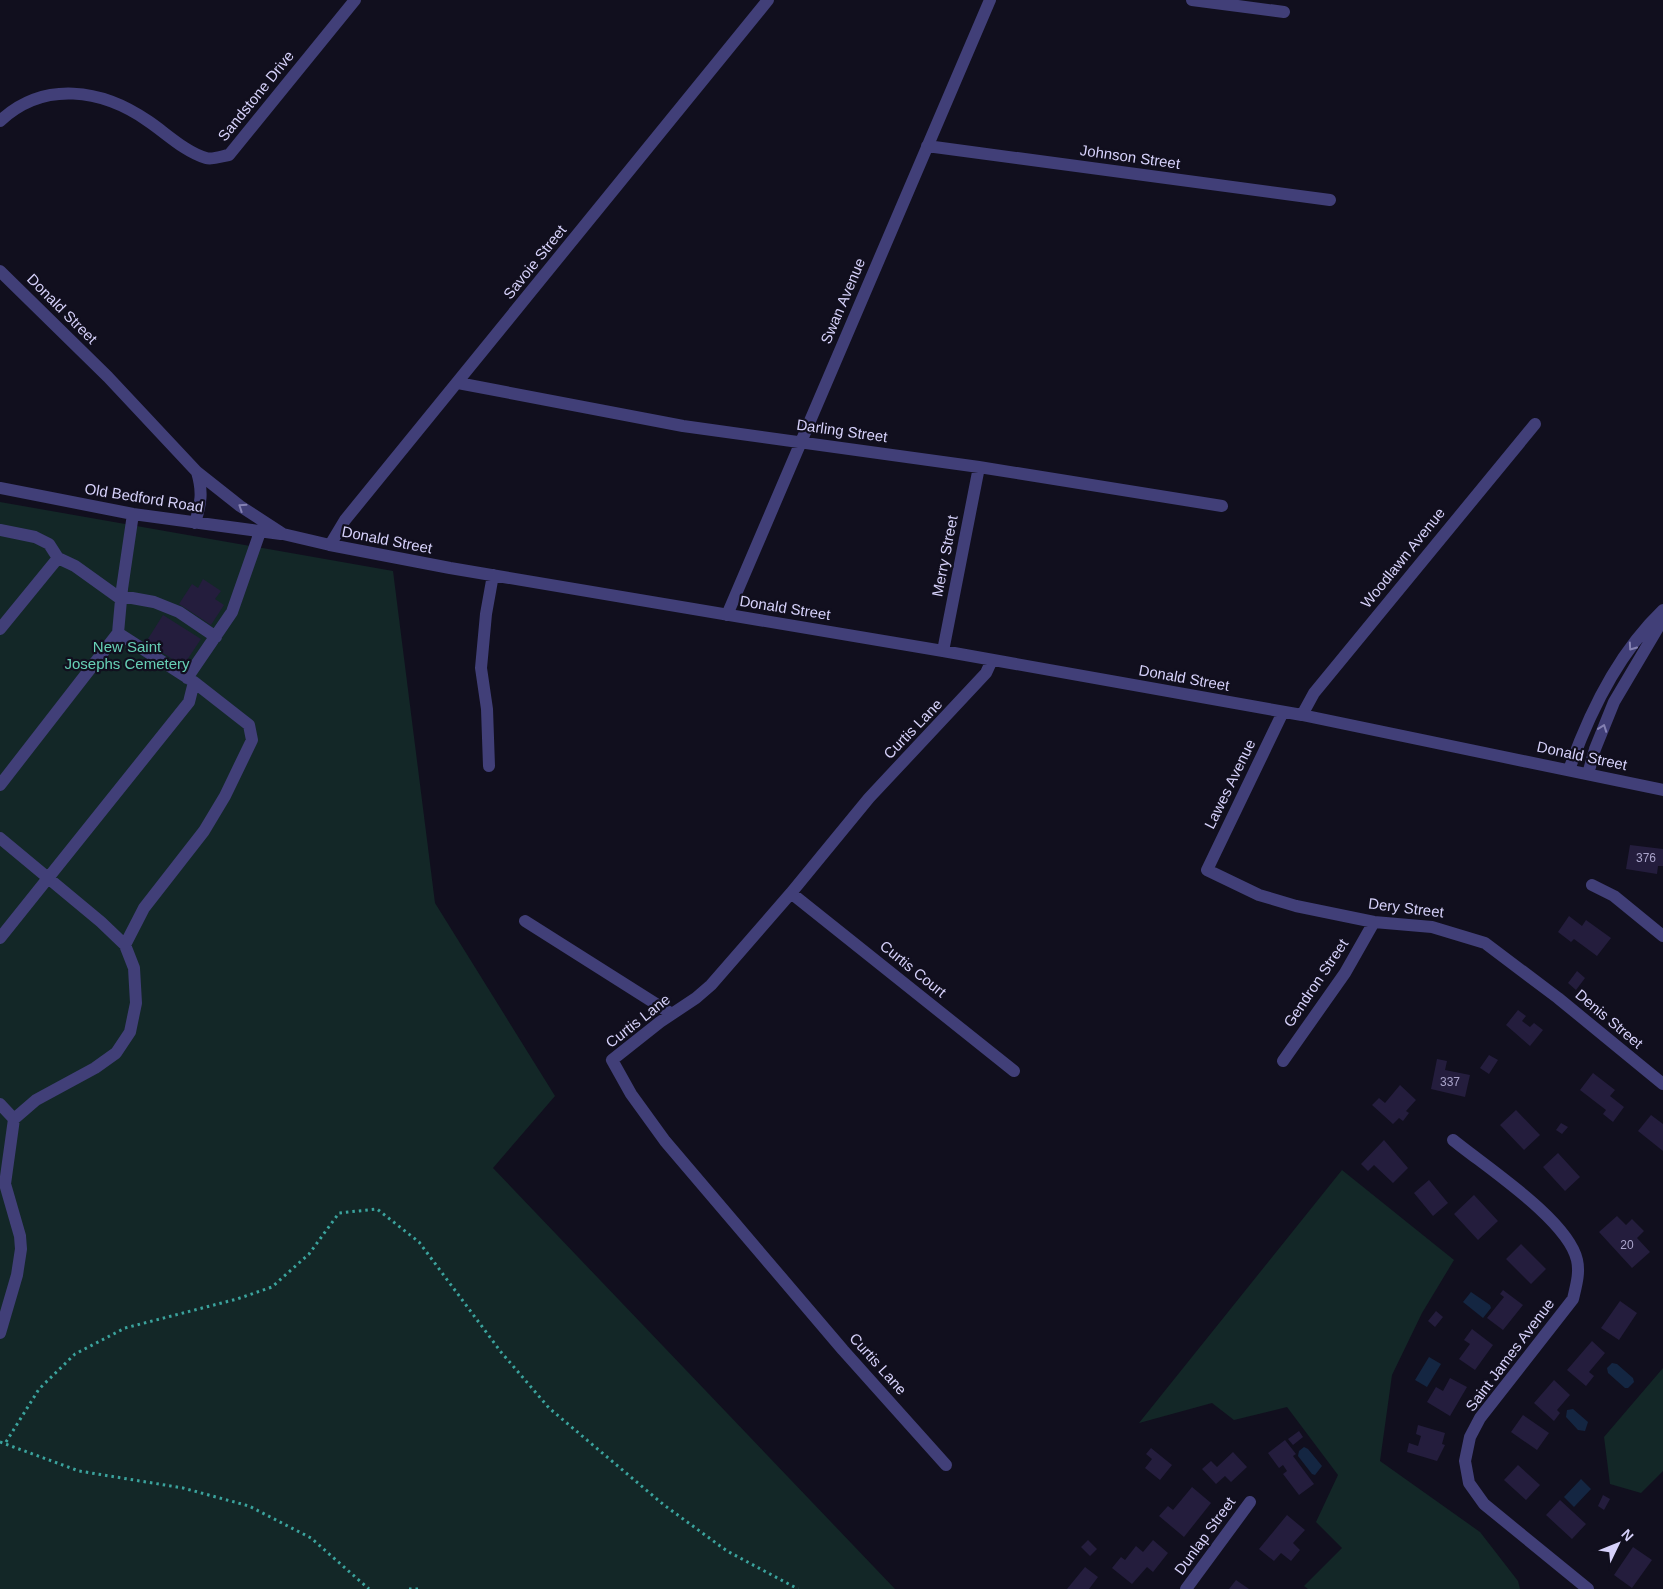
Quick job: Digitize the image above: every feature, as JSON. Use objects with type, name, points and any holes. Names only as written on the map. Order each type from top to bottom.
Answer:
[{"type":"street","name":"Sandstone Drive","points":[[0,121],[22,104],[39,97],[66,93],[94,95],[129,109],[192,151],[208,158],[229,155],[355,0]]},
{"type":"street","name":"Savoie Street","points":[[330,546],[345,520],[768,0]]},
{"type":"street","name":"Swan Avenue","points":[[727,615],[990,0]]},
{"type":"street","points":[[1192,0],[1284,12]]},
{"type":"street","name":"Johnson Street","points":[[927,146],[1330,200]]},
{"type":"street","name":"Donald Street","points":[[0,271],[108,377],[197,472],[240,506],[283,534],[330,546],[493,576],[943,651],[1302,715],[1663,790]]},
{"type":"street","name":"Darling Street","points":[[458,383],[683,426],[979,467],[1222,506]]},
{"type":"street","name":"Woodlawn Avenue","points":[[1302,715],[1314,693],[1534,424]]},
{"type":"street","name":"Merry Street","points":[[943,651],[979,467]]},
{"type":"street","points":[[194,522],[202,501],[202,490],[197,472]]},
{"type":"street","name":"Old Bedford Road","points":[[0,488],[133,514],[283,534]]},
{"type":"street","points":[[0,785],[118,634],[133,514]]},
{"type":"street","points":[[0,530],[35,537],[49,544],[58,558],[75,566],[121,598],[162,605],[179,612],[216,637]]},
{"type":"street","points":[[0,938],[46,878],[189,702],[191,680],[232,612],[260,532]]},
{"type":"street","points":[[0,629],[58,558]]},
{"type":"street","points":[[489,766],[487,709],[481,668],[484,632],[493,576]]},
{"type":"street","points":[[1569,770],[1596,703],[1646,629],[1663,612]]},
{"type":"street","points":[[1588,774],[1614,702],[1659,626],[1663,612]]},
{"type":"street","points":[[118,634],[191,680],[249,725],[252,740],[225,796],[204,831],[144,908],[125,945]]},
{"type":"street","name":"Curtis Lane","points":[[946,1465],[843,1350],[782,1276],[718,1206],[665,1141],[631,1094],[612,1060],[711,985],[792,893],[870,798],[986,674],[992,660]]},
{"type":"street","name":"Lawes Avenue","points":[[1207,870],[1283,712]]},
{"type":"street","points":[[0,838],[125,945],[134,968],[136,994],[130,1032],[116,1053],[96,1068],[36,1100],[14,1119],[5,1184],[20,1236],[21,1249],[17,1275],[0,1333]]},
{"type":"street","name":"Dery Street","points":[[1207,870],[1259,895],[1296,906],[1374,922],[1432,927],[1485,943],[1558,998]]},
{"type":"street","points":[[1592,884],[1614,896],[1663,936]]},
{"type":"street","name":"Curtis Court","points":[[792,893],[1014,1071]]},
{"type":"street","points":[[525,921],[672,1014]]},
{"type":"street","name":"Gendron Street","points":[[1283,1061],[1345,974],[1374,922]]},
{"type":"street","name":"Denis Street","points":[[1558,998],[1663,1084]]},
{"type":"street","points":[[0,1104],[14,1119]]},
{"type":"street","name":"Saint James Avenue","points":[[1453,1140],[1534,1204],[1561,1230],[1577,1260],[1578,1278],[1574,1299],[1480,1418],[1470,1437],[1465,1461],[1469,1483],[1484,1504],[1588,1589]]},
{"type":"street","name":"Dunlap Street","points":[[1186,1589],[1250,1502]]},
{"type":"path","points":[[6,1442],[39,1389],[75,1354],[125,1328],[238,1299],[272,1287],[309,1254],[339,1213],[377,1209],[419,1242],[501,1352],[549,1408],[664,1505],[727,1551],[798,1589]]},
{"type":"path","points":[[0,1442],[6,1442],[79,1471],[183,1488],[249,1506],[311,1538],[370,1589]]},
{"type":"path","points":[[409,1589],[419,1589]]},
{"type":"green space","name":"New Saint Josephs Cemetery","points":[[0,502],[393,571],[435,903],[555,1096],[493,1168],[895,1589],[0,1589]]},
{"type":"green space","points":[[1342,1170],[1454,1260],[1422,1313],[1392,1375],[1380,1461],[1480,1532],[1518,1581],[1520,1589],[1308,1589],[1304,1586],[1342,1548],[1316,1522],[1338,1475],[1287,1407],[1234,1420],[1212,1403],[1139,1423]]},
{"type":"green space","points":[[1663,1368],[1663,1471],[1641,1493],[1610,1484],[1604,1437]]},
{"type":"water","points":[[1471,1292],[1490,1305],[1491,1308],[1483,1318],[1463,1302]]},
{"type":"water","points":[[1429,1357],[1441,1364],[1427,1387],[1415,1380]]},
{"type":"water","points":[[1612,1363],[1617,1364],[1633,1378],[1634,1382],[1628,1388],[1625,1388],[1608,1373],[1607,1368]]},
{"type":"water","points":[[1573,1409],[1588,1422],[1585,1431],[1578,1430],[1566,1417],[1567,1410]]},
{"type":"water","points":[[1304,1447],[1308,1449],[1322,1466],[1315,1475],[1312,1474],[1298,1456],[1299,1451]]},
{"type":"water","points":[[1581,1479],[1591,1489],[1574,1507],[1564,1497]]},
{"type":"building","points":[[203,579],[221,591],[215,599],[224,605],[211,625],[179,604],[192,584],[198,588]]},
{"type":"building","points":[[163,615],[201,639],[183,666],[146,642]]},
{"type":"building","points":[[1630,845],[1663,849],[1663,866],[1658,866],[1657,874],[1626,869]]},
{"type":"building","points":[[1569,916],[1582,926],[1586,920],[1611,938],[1597,956],[1574,939],[1571,942],[1558,932]]},
{"type":"building","points":[[1577,971],[1585,978],[1576,990],[1568,983]]},
{"type":"building","points":[[1518,1010],[1526,1016],[1522,1021],[1530,1027],[1534,1023],[1543,1030],[1530,1046],[1506,1025]]},
{"type":"building","points":[[1489,1055],[1498,1060],[1489,1074],[1480,1068]]},
{"type":"building","points":[[1437,1059],[1447,1061],[1445,1070],[1470,1075],[1465,1097],[1431,1089]]},
{"type":"building","points":[[1593,1073],[1615,1090],[1610,1096],[1624,1107],[1613,1122],[1603,1114],[1606,1110],[1580,1090]]},
{"type":"building","points":[[1400,1085],[1416,1100],[1406,1111],[1409,1113],[1403,1121],[1399,1118],[1393,1124],[1372,1105],[1379,1098],[1385,1103]]},
{"type":"building","points":[[1516,1110],[1540,1135],[1524,1150],[1500,1125]]},
{"type":"building","points":[[1651,1115],[1663,1124],[1663,1151],[1638,1131]]},
{"type":"building","points":[[1561,1123],[1568,1127],[1562,1134],[1556,1130]]},
{"type":"building","points":[[1384,1140],[1408,1168],[1393,1183],[1374,1165],[1368,1171],[1361,1164]]},
{"type":"building","points":[[1558,1153],[1580,1177],[1565,1191],[1543,1167]]},
{"type":"building","points":[[1429,1180],[1448,1203],[1433,1216],[1414,1193]]},
{"type":"building","points":[[1474,1195],[1498,1221],[1478,1240],[1454,1214]]},
{"type":"building","points":[[1617,1216],[1626,1225],[1632,1219],[1644,1231],[1637,1238],[1650,1252],[1632,1268],[1599,1232]]},
{"type":"building","points":[[1521,1244],[1546,1269],[1531,1284],[1506,1259]]},
{"type":"building","points":[[1503,1290],[1523,1305],[1503,1330],[1487,1318],[1504,1297],[1500,1294]]},
{"type":"building","points":[[1620,1301],[1637,1313],[1619,1340],[1601,1328]]},
{"type":"building","points":[[1436,1311],[1443,1317],[1435,1327],[1428,1321]]},
{"type":"building","points":[[1472,1329],[1493,1345],[1475,1370],[1459,1359],[1470,1344],[1464,1340]]},
{"type":"building","points":[[1592,1341],[1605,1353],[1589,1372],[1594,1376],[1586,1386],[1567,1370]]},
{"type":"building","points":[[1450,1378],[1467,1387],[1450,1416],[1427,1402],[1436,1387],[1443,1391]]},
{"type":"building","points":[[1554,1380],[1570,1395],[1557,1410],[1560,1413],[1554,1421],[1534,1403]]},
{"type":"building","points":[[1523,1415],[1549,1433],[1537,1450],[1511,1432]]},
{"type":"building","points":[[1418,1425],[1445,1433],[1442,1444],[1445,1445],[1437,1461],[1407,1452],[1409,1443],[1418,1446],[1421,1436],[1416,1434]]},
{"type":"building","points":[[1299,1431],[1303,1437],[1293,1445],[1288,1439]]},
{"type":"building","points":[[1285,1440],[1296,1454],[1293,1456],[1314,1484],[1299,1495],[1283,1474],[1287,1471],[1283,1465],[1279,1468],[1268,1453]]},
{"type":"building","points":[[1151,1448],[1172,1465],[1160,1480],[1145,1468],[1152,1459],[1146,1454]]},
{"type":"building","points":[[1233,1452],[1247,1467],[1231,1482],[1225,1476],[1216,1484],[1202,1469],[1211,1461],[1217,1467]]},
{"type":"building","points":[[1518,1465],[1540,1485],[1526,1500],[1504,1480]]},
{"type":"building","points":[[1192,1487],[1211,1503],[1184,1537],[1159,1516],[1168,1506],[1173,1510]]},
{"type":"building","points":[[1603,1495],[1610,1499],[1604,1510],[1598,1506]]},
{"type":"building","points":[[1560,1500],[1586,1524],[1572,1539],[1546,1515]]},
{"type":"building","points":[[1287,1515],[1305,1530],[1293,1543],[1300,1550],[1291,1561],[1281,1553],[1274,1561],[1259,1549]]},
{"type":"building","points":[[1088,1540],[1097,1549],[1090,1556],[1081,1547]]},
{"type":"building","points":[[1153,1540],[1168,1553],[1153,1572],[1147,1567],[1132,1584],[1112,1568],[1121,1557],[1125,1560],[1136,1546],[1143,1552]]},
{"type":"building","points":[[1633,1547],[1652,1560],[1632,1588],[1614,1575]]},
{"type":"building","points":[[1085,1567],[1098,1577],[1089,1589],[1067,1589]]},
{"type":"building","points":[[1236,1580],[1249,1589],[1229,1589]]}]
